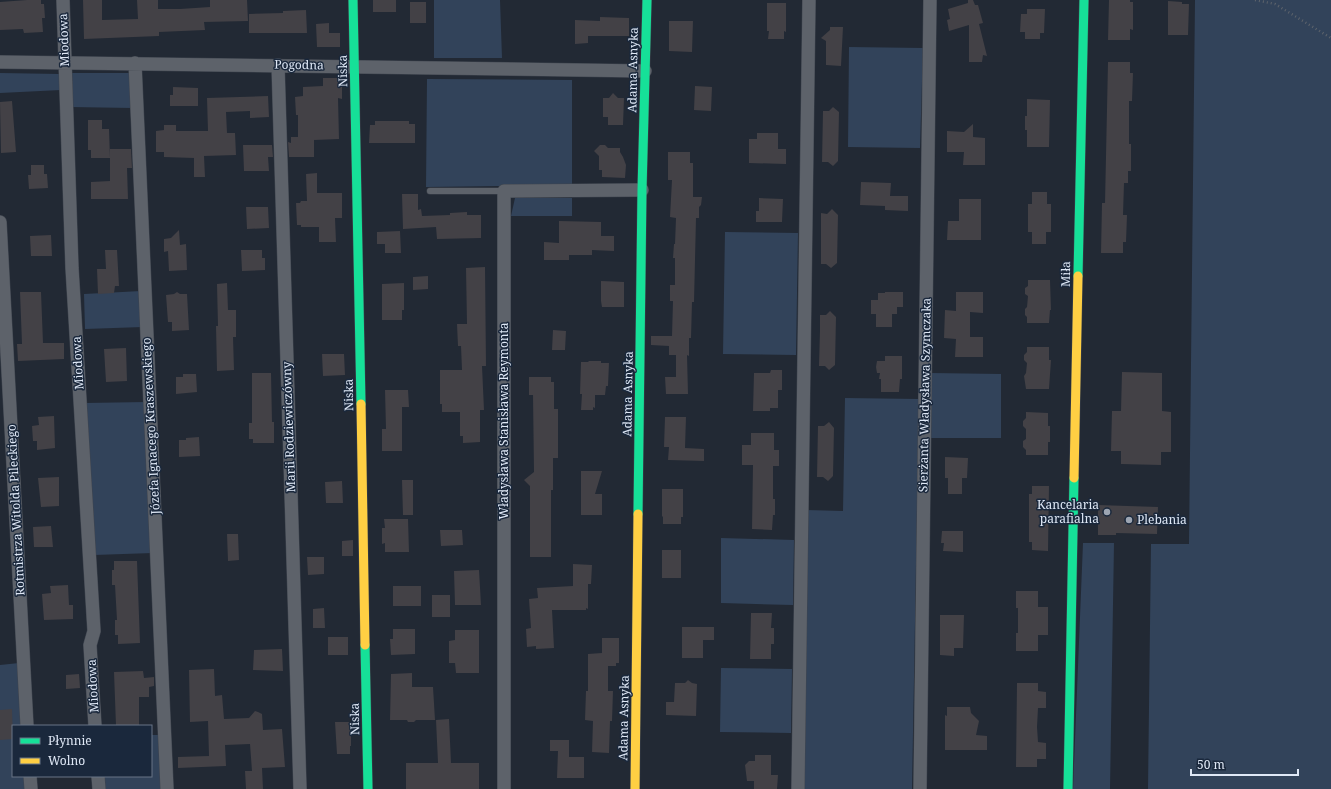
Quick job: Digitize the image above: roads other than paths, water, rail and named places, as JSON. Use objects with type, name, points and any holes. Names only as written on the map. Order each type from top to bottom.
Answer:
[{"type":"street","name":"Miodowa","points":[[62,0],[72,268],[94,631],[90,645],[95,725]]},
{"type":"street","name":"Niska","points":[[353,0],[368,789]]},
{"type":"street","name":"Adama Asnyka","points":[[635,789],[642,190],[646,0]]},
{"type":"street","points":[[798,789],[809,0]]},
{"type":"street","name":"Sierżanta Władysława Szymczaka","points":[[920,789],[930,0]]},
{"type":"street","name":"Miła","points":[[1068,789],[1084,0]]},
{"type":"street","name":"Pogodna","points":[[0,62],[645,71]]},
{"type":"street","name":"Józefa Ignacego Kraszewskiego","points":[[135,63],[167,789]]},
{"type":"street","name":"Marii Rodziewiczówny","points":[[278,65],[300,789]]},
{"type":"street","points":[[504,191],[642,190]]},
{"type":"street","name":"Władysława Stanisława Reymonta","points":[[504,191],[504,789]]},
{"type":"street","name":"Rotmistrza Witolda Pileckiego","points":[[0,222],[27,725]]},
{"type":"street","points":[[30,777],[31,789]]},
{"type":"street","points":[[98,777],[99,789]]},
{"type":"lane","points":[[430,191],[504,191]]},
{"type":"place","name":"Kancelaria parafialna","points":[[1107,512]]},
{"type":"place","name":"Plebania","points":[[1129,520]]}]
